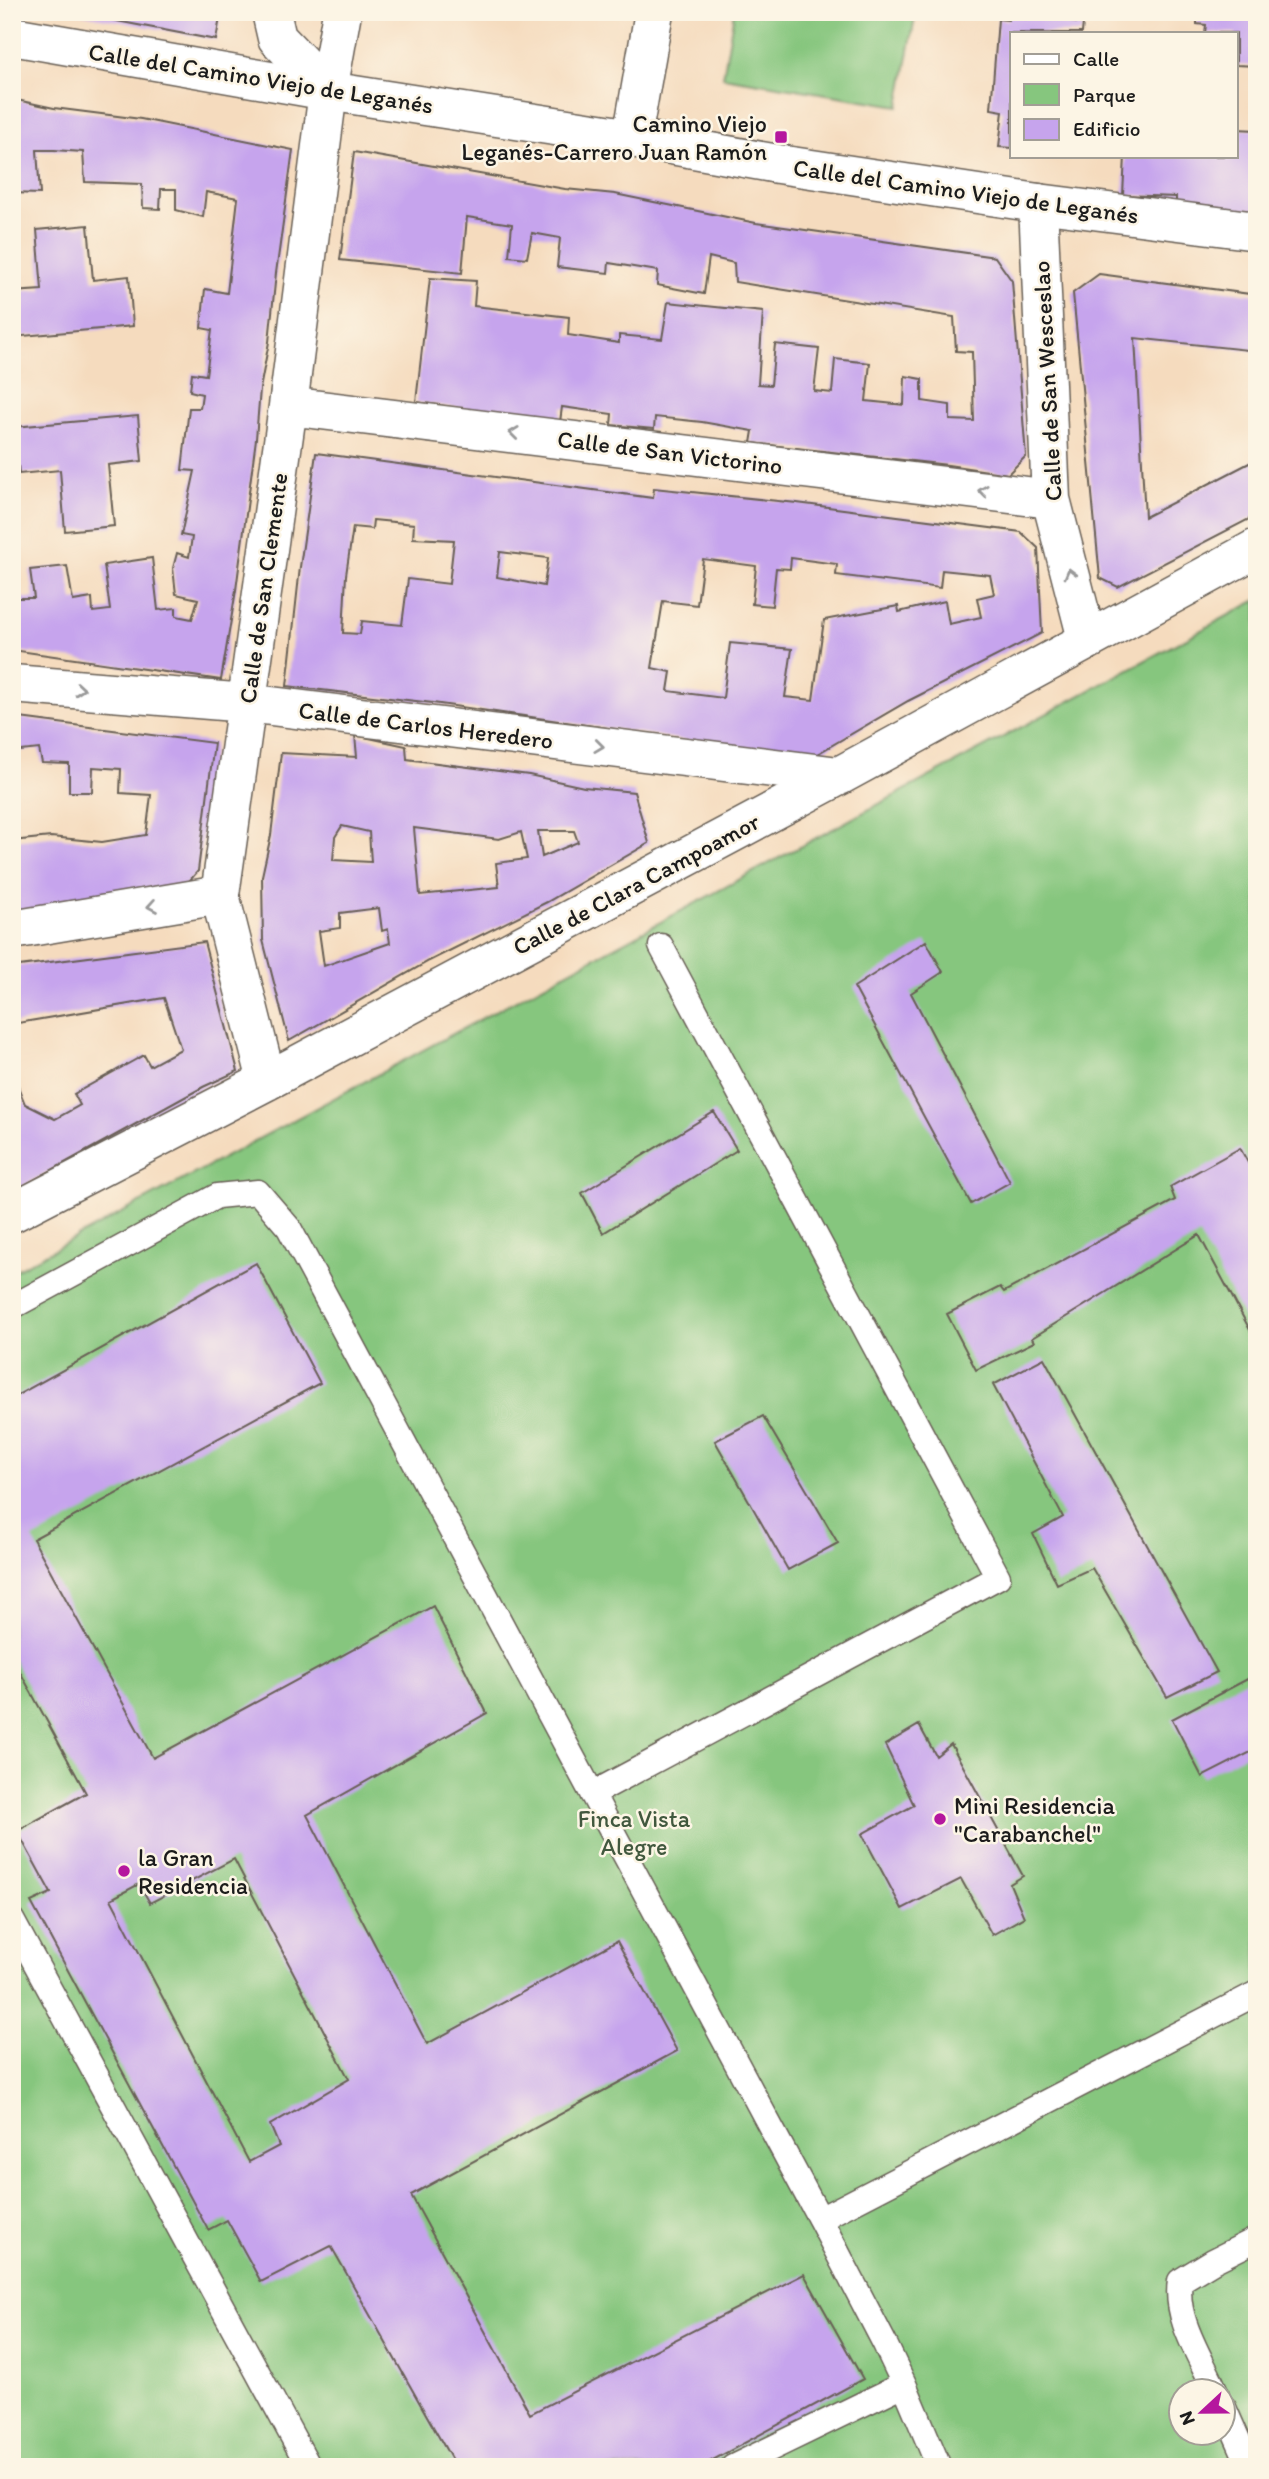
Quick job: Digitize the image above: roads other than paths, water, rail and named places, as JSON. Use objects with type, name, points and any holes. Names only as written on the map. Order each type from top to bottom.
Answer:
[{"type":"street","points":[[271,12],[277,38],[328,91]]},
{"type":"street","name":"Calle de San Clemente","points":[[267,1080],[220,895],[288,406],[328,91],[342,12]]},
{"type":"street","points":[[632,138],[654,12]]},
{"type":"street","name":"Calle del Camino Viejo de Leganés","points":[[12,36],[328,91],[632,138],[778,164],[1038,203],[1257,231]]},
{"type":"street","name":"Calle de San Wesceslao","points":[[1038,203],[1051,499],[1087,639]]},
{"type":"street","name":"Calle de San Victorino","points":[[288,406],[1051,499]]},
{"type":"street","name":"Calle de Clara Campoamor","points":[[12,1213],[839,776],[1257,548]]},
{"type":"street","name":"Calle de Carlos Heredero","points":[[12,684],[247,703],[839,776]]},
{"type":"street","points":[[12,930],[220,895]]},
{"type":"lane","points":[[592,1794],[998,1577],[661,946]]},
{"type":"lane","points":[[12,1307],[217,1196],[258,1192],[289,1228],[820,2220],[885,2344],[940,2467]]},
{"type":"lane","points":[[12,1920],[309,2467]]},
{"type":"lane","points":[[820,2220],[1257,1993]]},
{"type":"lane","points":[[1210,2378],[1182,2316],[1177,2296],[1180,2281],[1213,2260],[1257,2239]]},
{"type":"lane","points":[[733,2467],[904,2384]]},
{"type":"lane","points":[[1238,2441],[1250,2467]]},
{"type":"place","name":"Camino Viejo Leganés-Carrero Juan Ramón","points":[[781,137]]},
{"type":"place","name":"Mini Residencia \"Carabanchel\"","points":[[940,1819]]},
{"type":"place","name":"la Gran Residencia","points":[[124,1871]]},
{"type":"park label","name":"Finca Vista Alegre","points":[[634,1832]]}]
